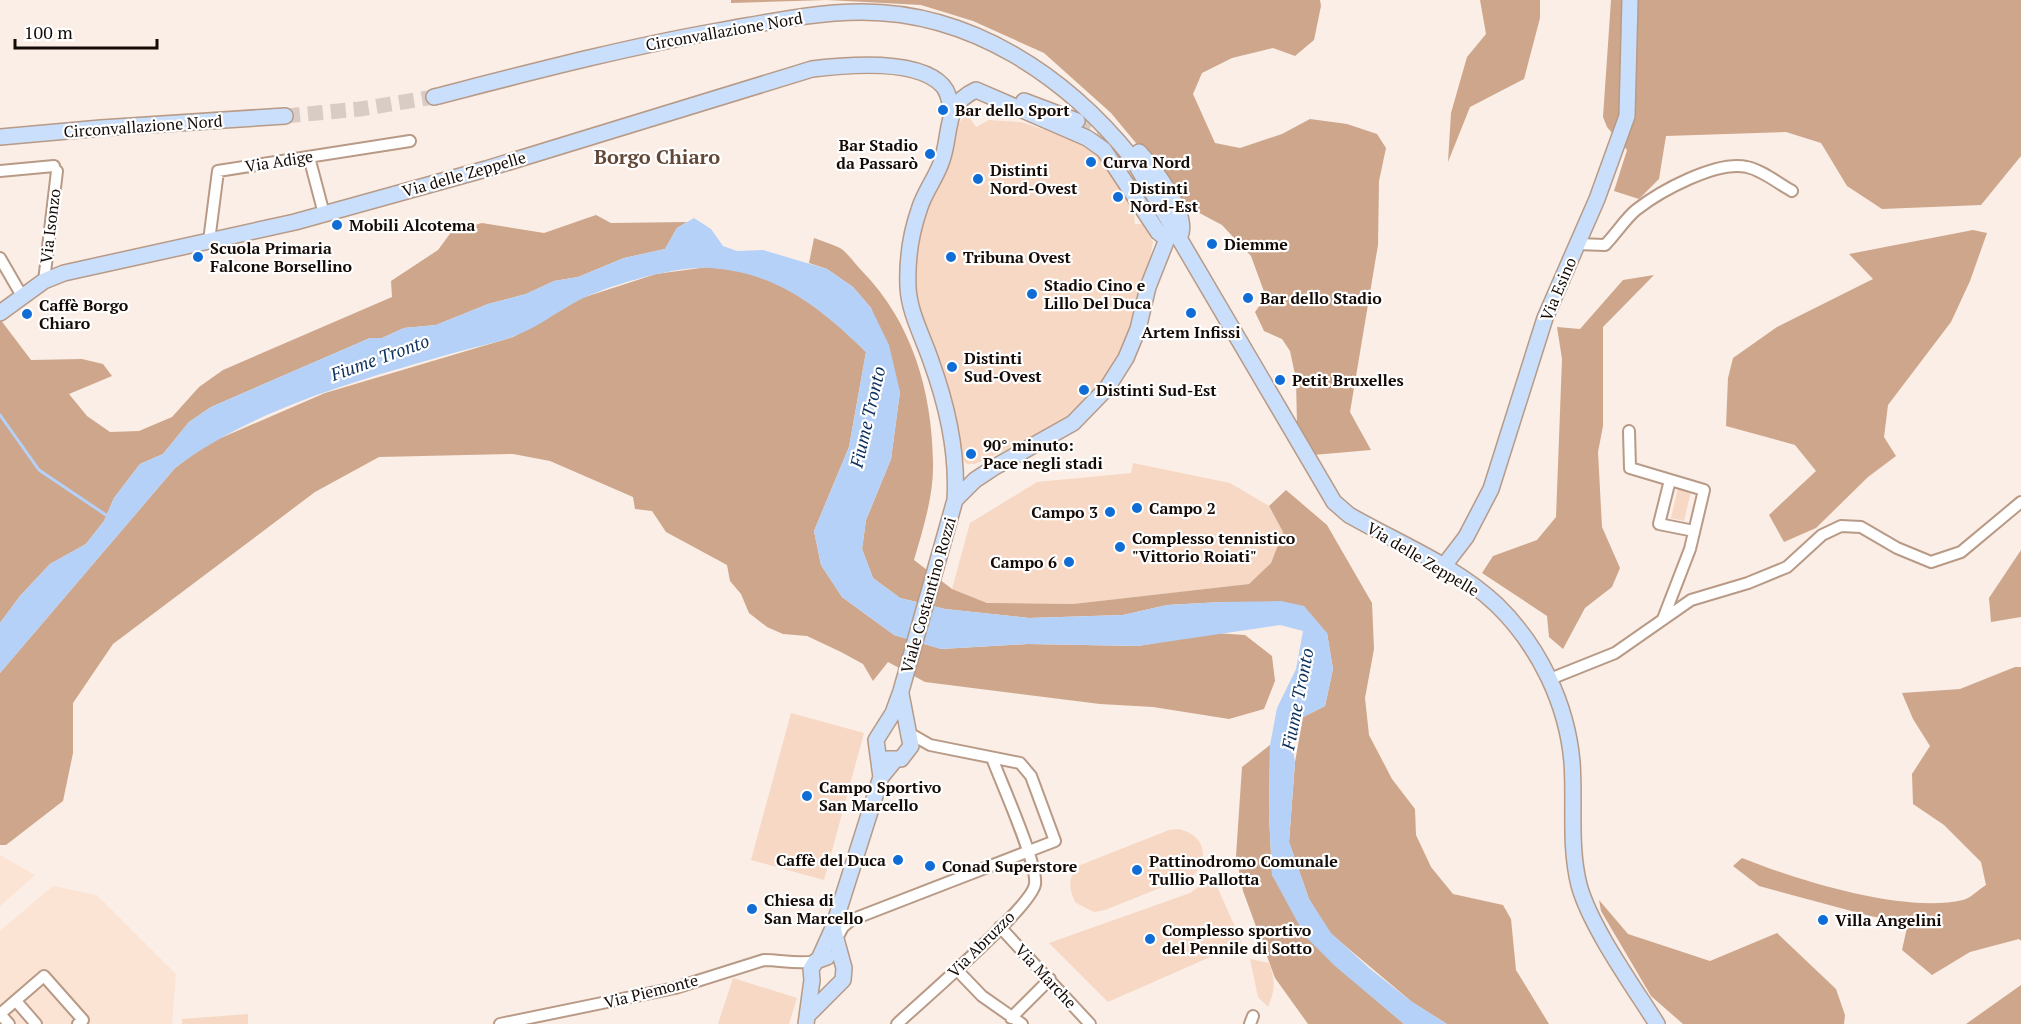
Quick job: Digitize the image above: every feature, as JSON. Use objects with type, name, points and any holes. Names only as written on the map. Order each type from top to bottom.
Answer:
[{"type":"street","name":"Via Esino","points":[[1443,567],[1466,537],[1491,489],[1545,318],[1577,244],[1627,116],[1630,0]]},
{"type":"street","name":"Circonvallazione Nord","points":[[434,97],[588,57],[738,28],[821,14],[861,12],[911,16],[997,45],[1060,84],[1106,125],[1132,158],[1173,237]]},
{"type":"street","name":"Via delle Zeppelle","points":[[3,311],[44,281],[64,273],[324,214],[486,169],[812,69],[865,65],[908,69],[929,76],[943,86],[952,112]]},
{"type":"street","points":[[952,112],[958,101],[976,90],[1016,99],[1077,121]]},
{"type":"street","points":[[989,94],[1087,138],[1104,150],[1158,232],[1173,237]]},
{"type":"street","name":"Viale Costantino Rozzi","points":[[952,112],[942,160],[919,209],[911,245],[908,285],[910,306],[936,375],[954,452],[961,467],[968,471],[993,468]]},
{"type":"street","name":"Circonvallazione Nord","points":[[0,137],[285,116]]},
{"type":"street","name":"Via Adige","points":[[208,242],[218,171],[410,141]]},
{"type":"street","name":"Via delle Zeppelle","points":[[1139,152],[1155,172],[1182,218],[1184,228],[1173,237],[1187,250],[1334,502],[1350,515],[1472,585],[1499,608],[1525,639],[1550,679],[1561,707],[1572,761],[1573,854],[1580,886],[1591,916],[1657,1024]]},
{"type":"street","points":[[309,157],[324,214]]},
{"type":"street","points":[[1577,244],[1605,245],[1620,231],[1635,211],[1672,188],[1725,165],[1748,166],[1792,191]]},
{"type":"street","name":"Via Isonzo","points":[[0,171],[55,168],[44,281]]},
{"type":"street","name":"Viale Costantino Rozzi","points":[[955,502],[965,488],[993,468],[1073,423],[1107,388],[1126,358],[1138,329],[1148,287],[1173,237]]},
{"type":"street","points":[[1161,258],[1187,250]]},
{"type":"street","points":[[0,258],[22,296]]},
{"type":"street","points":[[1629,431],[1630,468],[1704,490],[1694,531],[1663,619]]},
{"type":"street","name":"Viale Costantino Rozzi","points":[[807,1019],[812,968],[834,934],[880,777],[876,740],[893,713],[901,691],[955,502],[954,452]]},
{"type":"street","points":[[1670,480],[1659,524],[1694,531]]},
{"type":"street","points":[[1550,679],[1614,653],[1691,600],[1787,567],[1822,535],[1841,526],[1861,527],[1897,548],[1931,562],[1961,552],[2021,502]]},
{"type":"street","name":"Viale Costantino Rozzi","points":[[901,691],[912,743],[909,752]]},
{"type":"street","points":[[883,727],[896,724],[930,745],[992,758],[1027,851]]},
{"type":"street","name":"Viale Costantino Rozzi","points":[[880,777],[895,760],[909,752],[930,745]]},
{"type":"street","points":[[878,750],[885,758],[895,760]]},
{"type":"street","name":"Viale Costantino Rozzi","points":[[834,934],[851,920],[1054,841],[1031,776],[1020,764],[992,758]]},
{"type":"street","name":"Via Abruzzo","points":[[897,1024],[957,970],[1029,897],[1035,885],[1027,851]]},
{"type":"street","name":"Via Marche","points":[[1000,927],[1090,1024]]},
{"type":"street","name":"Viale Costantino Rozzi","points":[[807,1019],[837,987],[844,974],[834,934]]},
{"type":"street","points":[[837,987],[823,989],[812,968],[828,957],[840,962]]},
{"type":"street","name":"Via Piemonte","points":[[500,1024],[675,988],[764,960],[779,960],[812,968]]},
{"type":"street","points":[[957,970],[982,996],[1022,1024]]},
{"type":"street","points":[[9,1024],[0,1014],[44,976],[83,1020],[78,1024]]},
{"type":"street","points":[[1011,1018],[1050,979]]},
{"type":"street","points":[[16,1001],[36,1024]]},
{"type":"shaded area","points":[[731,0],[827,0],[731,3]]},
{"type":"shaded area","points":[[827,0],[1320,0],[1321,6],[1314,40],[1295,56],[1273,48],[1232,58],[1202,73],[1193,94],[1215,143],[1240,148],[1282,134],[1310,119],[1347,124],[1377,134],[1386,148],[1379,181],[1378,245],[1350,412],[1371,450],[1313,455],[1297,425],[1296,379],[1290,351],[1282,339],[1264,331],[1255,312],[1266,297],[1251,256],[1222,225],[1190,208],[1111,113],[1044,53],[973,21],[921,5]]},
{"type":"shaded area","points":[[1480,0],[1540,0],[1540,18],[1524,79],[1470,107],[1448,162],[1451,113],[1467,57],[1486,34]]},
{"type":"shaded area","points":[[1611,0],[2021,0],[2021,156],[1981,205],[1882,209],[1847,186],[1821,143],[1786,132],[1666,136],[1659,179],[1639,199],[1614,191],[1627,150],[1607,127],[1603,117]]},
{"type":"shaded area","name":"Stadio Cino e Lillo Del Duca","points":[[967,114],[976,127],[989,120],[1021,122],[1082,142],[1100,154],[1133,206],[1135,224],[1142,224],[1153,242],[1149,264],[1159,274],[1110,390],[1027,452],[1021,443],[975,464],[967,464],[962,459],[952,416],[911,289],[916,243],[953,129]]},
{"type":"shaded area","points":[[596,215],[611,223],[687,222],[677,228],[665,249],[624,258],[578,277],[554,281],[526,294],[488,304],[436,325],[404,328],[382,338],[370,338],[211,407],[189,422],[163,454],[140,464],[114,498],[104,521],[86,544],[50,564],[20,596],[0,623],[0,319],[31,360],[82,359],[103,364],[112,376],[69,394],[87,416],[110,432],[139,431],[172,417],[199,387],[223,370],[392,297],[391,281],[438,250],[452,231],[482,223],[544,233]]},
{"type":"shaded area","points":[[1973,230],[1987,233],[1970,281],[1951,322],[1888,405],[1884,437],[1896,456],[1868,477],[1816,528],[1784,542],[1769,515],[1816,471],[1795,445],[1726,426],[1728,378],[1733,358],[1777,327],[1873,279],[1849,254]]},
{"type":"shaded area","points":[[814,238],[843,250],[879,291],[894,312],[916,359],[929,409],[933,474],[930,499],[914,560],[952,589],[987,603],[1073,604],[1249,584],[1271,563],[1283,532],[1269,506],[1286,490],[1327,525],[1372,603],[1374,649],[1365,698],[1369,735],[1392,779],[1415,809],[1416,835],[1431,867],[1453,894],[1503,905],[1511,919],[1516,970],[1549,1024],[1447,1024],[1412,1002],[1330,933],[1309,899],[1289,842],[1295,762],[1303,717],[1325,706],[1333,669],[1327,633],[1222,602],[1167,605],[1123,615],[1029,618],[945,609],[900,598],[873,578],[862,549],[866,520],[891,459],[900,392],[871,308],[853,287],[827,269],[809,263]]},
{"type":"shaded area","points":[[708,267],[750,273],[786,289],[815,307],[866,352],[849,447],[814,531],[821,565],[842,597],[894,635],[941,649],[1028,644],[1138,646],[1215,633],[1245,635],[1272,656],[1275,681],[1264,709],[1229,719],[1153,707],[1100,704],[925,682],[888,662],[873,681],[863,664],[841,652],[807,636],[783,634],[767,627],[749,613],[741,594],[730,581],[727,565],[666,532],[652,511],[635,509],[633,497],[550,461],[513,454],[379,457],[315,492],[113,644],[73,703],[73,753],[63,801],[6,845],[0,845],[0,673],[175,468],[207,444],[325,393],[513,337],[582,298],[656,274]]},
{"type":"shaded area","points":[[1654,275],[1603,327],[1603,426],[1598,452],[1602,527],[1620,568],[1612,587],[1585,608],[1563,649],[1549,637],[1547,616],[1482,573],[1493,556],[1537,540],[1556,517],[1562,359],[1557,327],[1580,329],[1623,280]]},
{"type":"shaded area","name":"Complesso tennistico \"Vittorio Roiati\"","points":[[1133,463],[1230,483],[1269,506],[1283,532],[1271,563],[1249,584],[1073,604],[987,603],[952,589],[970,523],[1037,482],[1131,473]]},
{"type":"shaded area","points":[[1678,488],[1691,491],[1684,521],[1671,518]]},
{"type":"shaded area","points":[[2021,550],[2021,617],[1991,622],[1989,598]]},
{"type":"shaded area","points":[[2015,667],[2021,667],[2021,941],[2019,939],[1970,952],[1932,975],[1902,950],[1908,923],[1870,916],[1759,886],[1733,866],[1742,858],[1821,885],[1882,899],[1939,903],[1963,900],[1972,895],[1986,885],[1981,862],[1944,825],[1913,804],[1912,774],[1930,746],[1913,719],[1902,693],[1960,689]]},
{"type":"shaded area","name":"Campo Sportivo San Marcello","points":[[791,713],[864,733],[824,880],[751,860]]},
{"type":"shaded area","points":[[1270,745],[1269,815],[1272,875],[1336,966],[1404,1024],[1308,1024],[1275,978],[1243,891],[1236,856],[1242,767]]},
{"type":"shaded area","name":"Pattinodromo Comunale Tullio Pallotta","points":[[1179,829],[1194,836],[1202,846],[1200,867],[1195,874],[1105,910],[1094,912],[1076,903],[1070,884],[1072,875],[1078,866],[1169,830]]},
{"type":"shaded area","points":[[0,855],[35,875],[0,906]]},
{"type":"shaded area","name":"Complesso sportivo del Pennile di Sotto","points":[[1209,879],[1216,884],[1242,943],[1108,1002],[1049,943],[1190,893]]},
{"type":"shaded area","points":[[53,886],[97,895],[176,974],[172,1024],[0,1024],[0,931]]},
{"type":"shaded area","points":[[1599,900],[1628,934],[1710,961],[1777,933],[1836,989],[1845,1015],[1844,1024],[1683,1024],[1651,996],[1601,911]]},
{"type":"shaded area","points":[[1250,959],[1269,963],[1274,985],[1268,1007],[1258,997]]},
{"type":"shaded area","points":[[733,978],[797,998],[789,1024],[718,1024]]},
{"type":"shaded area","points":[[2021,985],[2021,1024],[1966,1024]]},
{"type":"shaded area","points":[[248,1014],[248,1024],[182,1024],[182,1019]]},
{"type":"water","name":"Fiume Tronto","points":[[694,218],[711,229],[723,246],[737,251],[763,250],[827,269],[853,287],[871,308],[889,345],[900,392],[891,459],[866,520],[862,549],[873,578],[900,598],[945,609],[1029,618],[1123,615],[1167,605],[1222,602],[1281,601],[1304,606],[1327,633],[1333,669],[1325,706],[1301,718],[1292,744],[1295,762],[1289,842],[1309,899],[1331,933],[1369,968],[1412,1002],[1447,1024],[1404,1024],[1335,966],[1305,936],[1272,875],[1269,815],[1270,745],[1277,708],[1296,669],[1303,631],[1280,625],[1138,646],[1028,644],[941,649],[894,635],[842,597],[821,565],[814,531],[849,447],[866,352],[832,321],[796,295],[757,277],[735,271],[697,268],[625,282],[579,300],[521,334],[343,386],[272,413],[238,429],[175,468],[0,673],[0,623],[20,596],[50,564],[86,544],[104,521],[114,498],[140,464],[163,454],[189,422],[211,407],[370,338],[382,338],[404,328],[436,325],[488,304],[526,294],[554,281],[578,277],[624,258],[665,249],[677,228]]},
{"type":"waterway","points":[[0,415],[39,470],[109,517]]},
{"type":"tunnel","points":[[285,116],[360,109],[434,97]]},
{"type":"tunnel","points":[[1077,121],[1115,140]]},
{"type":"place","name":"Bar dello Sport","points":[[943,110]]},
{"type":"place","name":"Bar Stadio da Passarò","points":[[930,154]]},
{"type":"place","name":"Curva Nord","points":[[1091,162]]},
{"type":"place","name":"Distinti Nord-Ovest","points":[[978,179]]},
{"type":"place","name":"Distinti Nord-Est","points":[[1118,197]]},
{"type":"place","name":"Mobili Alcotema","points":[[337,225]]},
{"type":"place","name":"Diemme","points":[[1212,244]]},
{"type":"place","name":"Scuola Primaria Falcone Borsellino","points":[[198,257]]},
{"type":"place","name":"Tribuna Ovest","points":[[951,257]]},
{"type":"place","name":"Stadio Cino e Lillo Del Duca","points":[[1032,294]]},
{"type":"place","name":"Bar dello Stadio","points":[[1248,298]]},
{"type":"place","name":"Artem Infissi","points":[[1191,313]]},
{"type":"place","name":"Caffè Borgo Chiaro","points":[[27,314]]},
{"type":"place","name":"Distinti Sud-Ovest","points":[[952,367]]},
{"type":"place","name":"Petit Bruxelles","points":[[1280,380]]},
{"type":"place","name":"Distinti Sud-Est","points":[[1084,390]]},
{"type":"place","name":"90° minuto: Pace negli stadi","points":[[971,454]]},
{"type":"place","name":"Campo 2","points":[[1137,508]]},
{"type":"place","name":"Campo 3","points":[[1110,512]]},
{"type":"place","name":"Complesso tennistico \"Vittorio Roiati\"","points":[[1120,547]]},
{"type":"place","name":"Campo 6","points":[[1069,562]]},
{"type":"place","name":"Campo Sportivo San Marcello","points":[[807,796]]},
{"type":"place","name":"Caffè del Duca","points":[[898,860]]},
{"type":"place","name":"Conad Superstore","points":[[930,866]]},
{"type":"place","name":"Pattinodromo Comunale Tullio Pallotta","points":[[1137,870]]},
{"type":"place","name":"Chiesa di San Marcello","points":[[752,909]]},
{"type":"place","name":"Villa Angelini","points":[[1823,920]]},
{"type":"place","name":"Complesso sportivo del Pennile di Sotto","points":[[1150,939]]},
{"type":"district","name":"Borgo Chiaro","points":[[657,157]]}]
